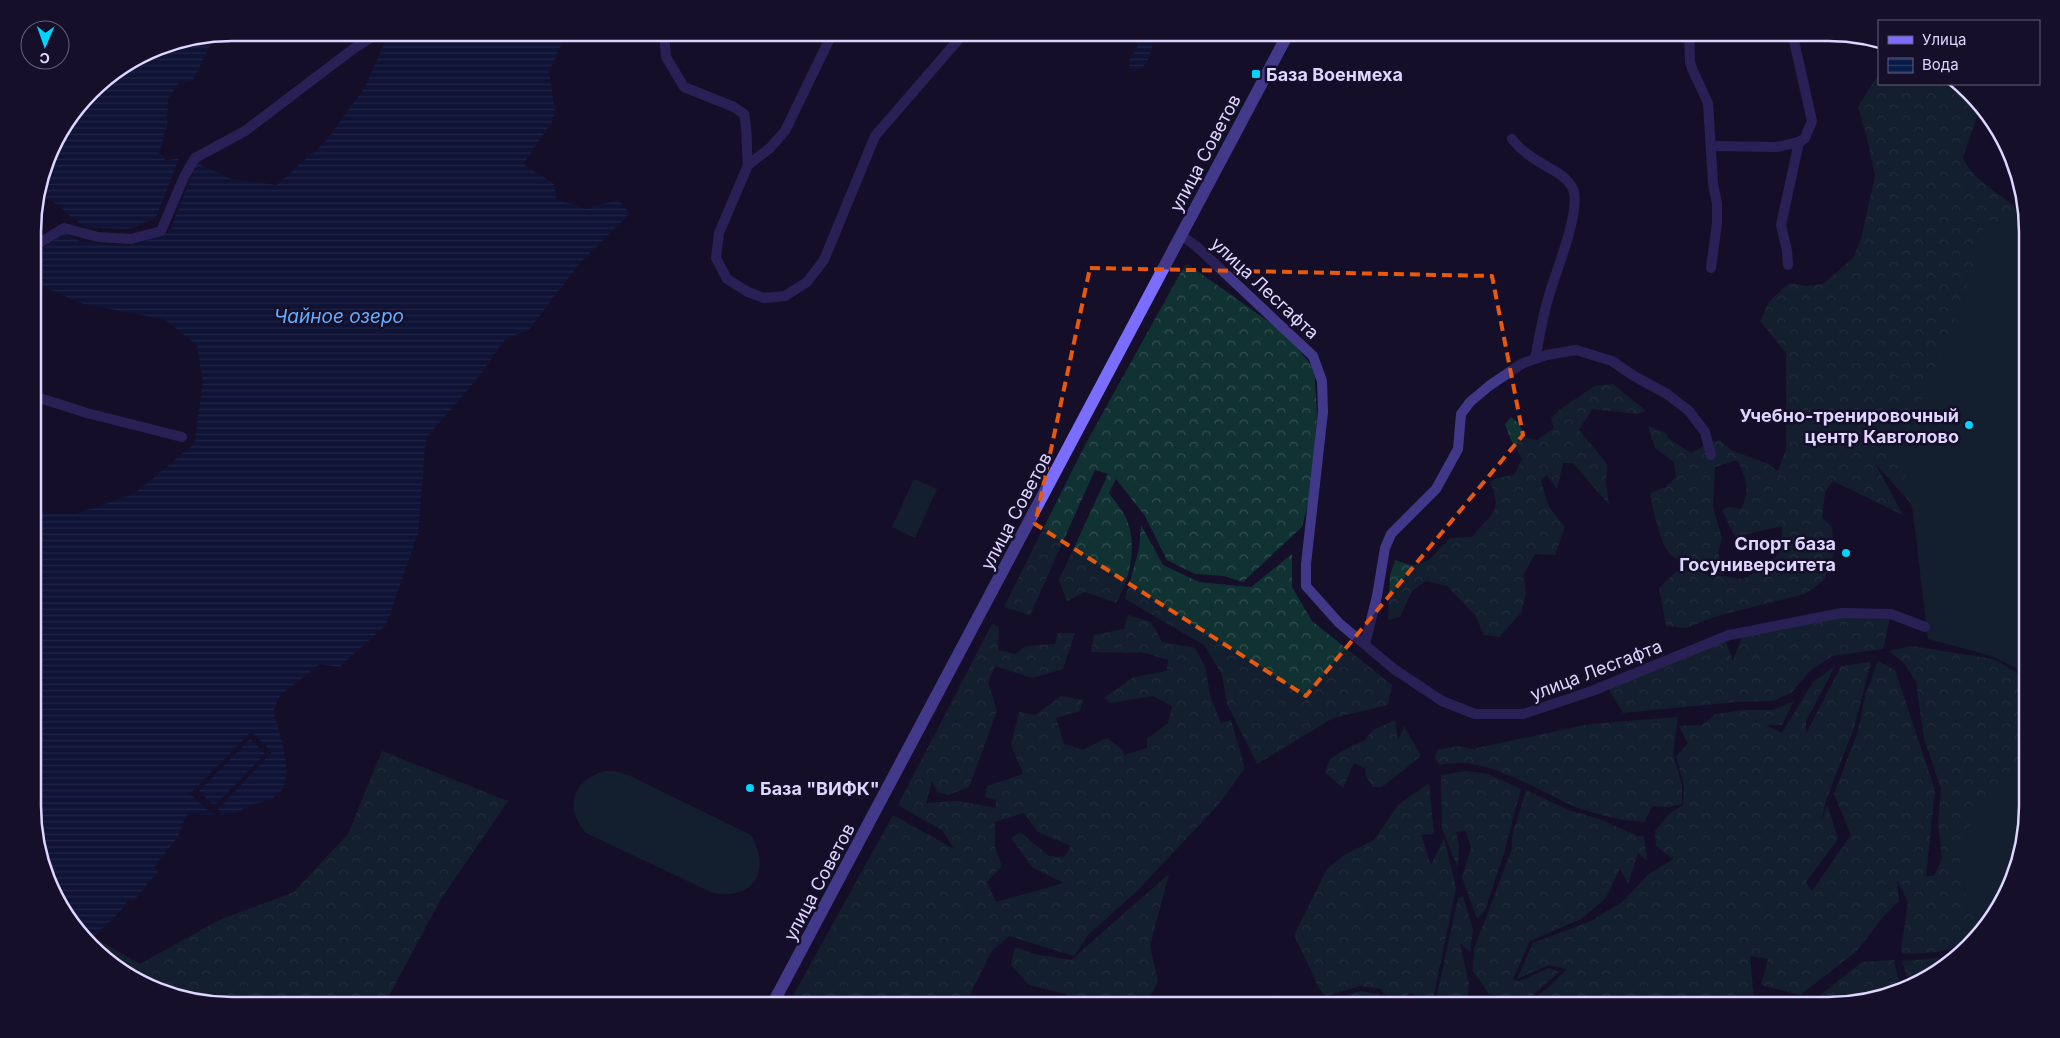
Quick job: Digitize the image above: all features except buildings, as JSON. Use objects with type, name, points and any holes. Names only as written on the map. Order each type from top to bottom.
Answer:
[{"type":"main road","name":"улица Советов","points":[[776,997],[1284,41]]},
{"type":"street","points":[[41,242],[64,228],[98,237],[131,239],[161,230],[184,177],[195,158],[244,130],[365,41]]},
{"type":"street","points":[[665,41],[666,57],[684,87],[734,107],[744,114],[748,128],[746,149],[748,165]]},
{"type":"street","points":[[829,41],[785,131],[770,148],[748,165],[719,233],[716,258],[727,279],[748,292],[764,298],[785,296],[807,282],[824,260],[875,136],[957,41]]},
{"type":"street","points":[[1689,41],[1690,62],[1708,103],[1717,223],[1711,268]]},
{"type":"street","points":[[1712,146],[1777,147],[1799,142],[1805,138],[1812,121],[1794,41]]},
{"type":"street","points":[[1512,139],[1518,147],[1540,163],[1557,171],[1573,189],[1574,204],[1566,245],[1547,300],[1535,359]]},
{"type":"street","points":[[1788,265],[1781,225],[1799,142]]},
{"type":"street","name":"улица Лесгафта","points":[[1182,236],[1196,246],[1313,356],[1322,381],[1323,412],[1306,564],[1306,586],[1339,623],[1394,669],[1442,701],[1475,714],[1523,714],[1592,691],[1729,635],[1842,613],[1891,614],[1925,627]]},
{"type":"street","points":[[1365,644],[1377,596],[1385,548],[1391,534],[1436,488],[1458,449],[1461,414],[1470,402],[1489,386],[1523,363],[1576,350],[1612,361],[1634,376],[1667,394],[1689,411],[1705,432],[1711,455]]},
{"type":"street","points":[[41,399],[87,413],[182,437]]},
{"type":"highlighted area","points":[[1090,268],[1492,276],[1523,435],[1306,696],[1035,524]]},
{"type":"green space","points":[[1878,75],[1878,85],[1949,85],[1963,97],[1977,114],[1963,158],[1976,176],[2017,209],[2019,235],[1914,507],[1875,463],[1903,515],[1833,481],[1825,492],[1822,518],[1832,527],[1834,553],[1825,579],[1805,594],[1717,616],[1686,628],[1666,626],[1659,588],[1679,569],[1742,579],[1768,567],[1783,547],[1782,526],[1735,537],[1722,510],[1728,507],[1741,509],[1746,496],[1745,479],[1737,460],[1715,467],[1713,508],[1722,538],[1718,552],[1724,575],[1673,557],[1663,542],[1650,493],[1666,487],[1676,477],[1674,462],[1655,448],[1648,426],[1666,433],[1669,439],[1691,453],[1719,440],[1733,451],[1766,463],[1778,471],[1786,450],[1786,353],[1760,321],[1769,302],[1789,283],[1806,286],[1823,284],[1853,258],[1861,239],[1875,176],[1858,107]]},
{"type":"green space","name":"Учебно-тренировочный центр Кавголово","points":[[2018,216],[2019,670],[1992,656],[1928,639],[1913,513],[1900,453],[1963,299],[1984,228]]},
{"type":"green space","points":[[1186,263],[1286,334],[1314,369],[1317,412],[1312,489],[1302,527],[1243,582],[1224,576],[1195,574],[1167,560],[1145,516],[1116,479],[1109,493],[1127,519],[1132,544],[1132,554],[1125,585],[1116,603],[1085,592],[1067,601],[1059,580],[1108,474],[1095,470],[1030,615],[1004,607],[1085,445]]},
{"type":"green space","points":[[1613,384],[1646,411],[1637,414],[1592,409],[1579,430],[1607,464],[1606,483],[1609,505],[1573,463],[1563,463],[1557,489],[1547,475],[1541,481],[1549,507],[1565,527],[1555,555],[1535,554],[1524,574],[1526,594],[1521,613],[1499,637],[1484,635],[1475,615],[1447,586],[1426,581],[1412,591],[1400,617],[1388,620],[1390,576],[1395,560],[1413,566],[1429,560],[1450,538],[1472,537],[1493,513],[1496,501],[1490,482],[1497,478],[1514,475],[1522,459],[1511,440],[1505,424],[1511,417],[1518,423],[1526,438],[1537,440],[1554,428],[1551,418],[1562,408],[1595,386]]},
{"type":"green space","points":[[914,479],[937,489],[915,538],[892,527]]},
{"type":"green space","points":[[1141,525],[1163,565],[1199,582],[1251,587],[1292,554],[1292,587],[1312,621],[1392,685],[1388,705],[1333,718],[1257,764],[1227,704],[1222,675],[1204,645],[1125,599],[1139,549]]},
{"type":"green space","points":[[1128,615],[1151,622],[1162,642],[1195,648],[1205,667],[1210,695],[1221,723],[1231,720],[1245,768],[1219,804],[1137,891],[1088,935],[1074,956],[1009,936],[991,952],[969,997],[792,997],[893,815],[954,849],[943,831],[898,805],[992,624],[999,627],[998,650],[1015,654],[1026,646],[1055,644],[1058,633],[1075,633],[1063,669],[1032,678],[995,666],[988,682],[997,711],[969,787],[948,795],[937,792],[932,781],[926,803],[958,801],[996,808],[996,800],[985,797],[987,786],[1023,774],[1011,745],[1019,712],[1035,715],[1061,696],[1083,700],[1080,711],[1056,718],[1064,744],[1083,750],[1106,738],[1122,749],[1124,755],[1147,748],[1147,739],[1168,723],[1172,706],[1153,696],[1111,703],[1104,698],[1134,677],[1167,671],[1168,660],[1145,653],[1091,652],[1094,635],[1124,629]],"holes":[[[1024,813],[1038,832],[1071,846],[1064,857],[1049,856],[1020,832],[1011,838],[1032,867],[1064,883],[996,902],[987,882],[1002,866],[995,848],[995,822]]]},
{"type":"green space","points":[[1827,618],[1890,618],[1883,649],[1832,656],[1810,671],[1791,693],[1773,701],[1735,702],[1623,713],[1606,685],[1725,640],[1733,661],[1742,636]]},
{"type":"green space","points":[[1911,646],[1994,659],[2019,674],[2019,796],[1995,897],[1987,912],[1963,941],[1957,946],[1939,952],[1903,954],[1901,950],[1908,902],[1897,880],[1899,901],[1883,917],[1857,951],[1800,995],[1761,985],[1768,959],[1750,956],[1754,997],[1535,997],[1548,988],[1567,969],[1549,965],[1517,979],[1533,943],[1591,921],[1622,902],[1649,874],[1673,859],[1656,846],[1655,831],[1669,814],[1683,805],[1684,786],[1676,756],[1688,744],[1679,726],[1702,725],[1716,714],[1743,710],[1773,710],[1794,701],[1782,725],[1766,725],[1782,733],[1813,682],[1835,666],[1806,721],[1806,734],[1841,666],[1871,662],[1854,728],[1825,803],[1821,823],[1827,805],[1838,839],[1806,882],[1812,891],[1851,835],[1834,794],[1858,731],[1865,696],[1878,661],[1895,670],[1935,790],[1926,876],[1934,876],[1942,858],[1938,825],[1941,788],[1924,739],[1916,682],[1905,664],[1889,651]]},
{"type":"green space","points":[[1678,717],[1673,754],[1682,785],[1682,804],[1666,807],[1652,806],[1645,822],[1589,812],[1494,769],[1457,763],[1440,765],[1435,758],[1437,750],[1458,746],[1472,749],[1590,724]]},
{"type":"green space","points":[[1395,720],[1398,741],[1404,726],[1421,756],[1382,787],[1373,787],[1366,777],[1365,768],[1354,763],[1343,788],[1325,772],[1330,759],[1351,746],[1364,741],[1373,730]]},
{"type":"green space","points":[[382,751],[508,801],[441,899],[388,997],[232,997],[195,993],[171,987],[126,965],[94,938],[140,964],[219,920],[294,892],[348,834]]},
{"type":"green space","points":[[2019,757],[2019,806],[2015,843],[2009,867],[1999,890],[1979,922],[1968,912],[1959,851],[1978,808]]},
{"type":"green space","points":[[604,771],[615,771],[630,776],[751,835],[757,848],[759,860],[759,870],[755,880],[749,887],[739,892],[728,894],[713,893],[586,833],[575,814],[575,796],[578,789],[585,782]]},
{"type":"green space","points":[[1466,771],[1488,774],[1521,789],[1504,853],[1485,910],[1477,919],[1462,877],[1471,848],[1466,831],[1456,832],[1459,846],[1458,868],[1442,829],[1441,775]]},
{"type":"green space","points":[[1429,783],[1434,834],[1421,835],[1431,865],[1444,838],[1456,888],[1433,997],[1419,997],[1410,993],[1405,997],[1386,997],[1381,989],[1360,986],[1326,996],[1320,990],[1294,935],[1327,869],[1344,855],[1374,840],[1398,805]]},
{"type":"green space","points":[[1526,790],[1568,810],[1599,819],[1638,836],[1644,836],[1647,861],[1638,853],[1628,884],[1620,868],[1606,898],[1581,919],[1530,941],[1513,979],[1519,981],[1550,968],[1559,972],[1531,997],[1502,997],[1489,994],[1473,971],[1474,949],[1512,849],[1512,836]]},
{"type":"green space","points":[[1169,874],[1150,946],[1158,981],[1150,997],[1067,997],[1066,994],[1029,985],[1011,965],[1015,947],[1034,954],[1071,960]]},
{"type":"green space","points":[[1463,896],[1473,930],[1470,952],[1460,943],[1469,984],[1468,997],[1436,997],[1458,898]]},
{"type":"green space","points":[[1943,958],[1934,965],[1908,979],[1902,961]]},
{"type":"green space","points":[[1894,960],[1899,983],[1865,993],[1818,997],[1819,996],[1862,962]]},
{"type":"green space","points":[[1360,991],[1379,994],[1381,997],[1339,997]]},
{"type":"water","name":"Чайное озеро","points":[[385,41],[563,41],[549,71],[555,112],[552,122],[523,164],[554,184],[556,199],[586,209],[618,200],[630,213],[579,264],[528,331],[506,338],[477,379],[426,438],[418,533],[386,625],[339,667],[320,664],[280,695],[273,711],[285,754],[286,778],[283,787],[272,799],[253,804],[233,813],[215,815],[190,813],[185,818],[176,839],[154,867],[158,872],[133,901],[128,900],[120,911],[94,937],[73,912],[61,890],[51,867],[43,831],[41,806],[41,513],[75,514],[134,494],[194,444],[203,383],[197,345],[164,319],[83,304],[41,286],[41,250],[64,233],[82,242],[130,246],[169,233],[197,163],[231,179],[277,185],[326,141],[365,87]]},
{"type":"water","points":[[1139,41],[1153,41],[1149,56],[1143,67],[1133,71],[1129,62]]},
{"type":"water","points":[[212,43],[193,80],[179,83],[168,98],[167,125],[159,153],[166,161],[179,158],[156,218],[128,229],[84,227],[50,199],[44,198],[45,195],[51,171],[61,148],[73,126],[97,97],[126,73],[148,61],[171,51]]},
{"type":"pier","points":[[251,732],[272,752],[218,809],[222,814],[215,816],[190,794]],"holes":[[[250,739],[265,754],[214,806],[199,791]]]},
{"type":"place","name":"База Военмеха","points":[[1256,74]]},
{"type":"place","name":"Учебно-тренировочный центр Кавголово","points":[[1969,425]]},
{"type":"place","name":"Спорт база Госуниверситета","points":[[1846,553]]},
{"type":"place","name":"База \"ВИФК\"","points":[[750,788]]}]
